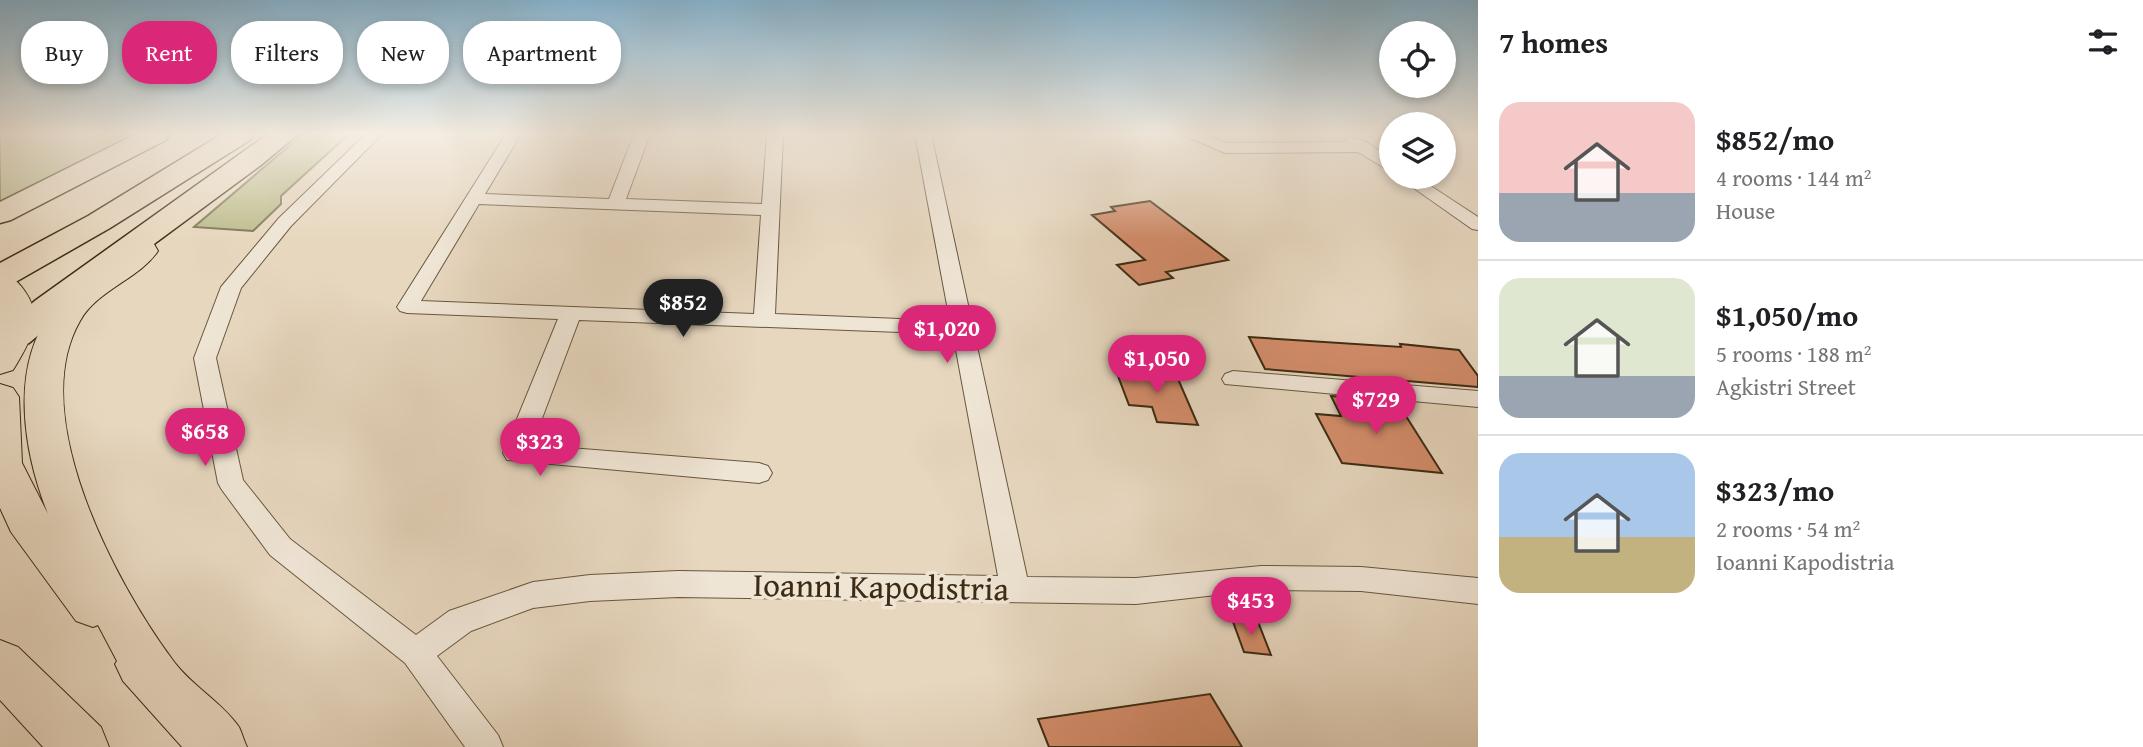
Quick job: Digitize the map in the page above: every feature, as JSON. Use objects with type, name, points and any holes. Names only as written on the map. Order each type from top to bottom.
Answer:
[{"type":"highway","points":[[0,214],[89,169]]},
{"type":"highway","points":[[0,277],[158,169]]},
{"type":"highway","points":[[0,252],[88,217],[177,169]]},
{"type":"highway","points":[[8,348],[59,297],[240,169]]},
{"type":"main road","points":[[156,681],[96,579],[55,488],[38,411],[38,384],[44,358],[64,319],[103,281],[181,221],[230,177]]},
{"type":"main road","points":[[0,283],[9,290],[20,311],[8,348]]},
{"type":"main road","points":[[0,397],[1,463],[27,520],[156,681],[219,747]]},
{"type":"main road","points":[[0,664],[81,747]]},
{"type":"street","points":[[339,169],[285,222],[231,286],[205,358],[231,483],[280,547],[416,653],[486,747]]},
{"type":"street","points":[[494,169],[407,307],[961,328]]},
{"type":"street","points":[[616,204],[629,169]]},
{"type":"street","points":[[764,320],[772,169]]},
{"type":"street","points":[[930,169],[1015,587]]},
{"type":"street","points":[[1424,189],[1478,225]]},
{"type":"street","points":[[476,199],[769,210]]},
{"type":"street","points":[[571,314],[516,453],[759,473]]},
{"type":"street","points":[[1233,379],[1478,398]]},
{"type":"street","name":"Ioanni Kapodistria","points":[[416,653],[460,621],[533,595],[590,588],[678,584],[1015,587],[1136,591],[1261,578],[1361,579],[1478,591]]},
{"type":"shaded area","points":[[0,169],[68,169],[0,203]]},
{"type":"shaded area","points":[[262,169],[311,169],[281,196],[281,204],[253,231],[194,227]]},
{"type":"building","points":[[1150,201],[1228,260],[1166,272],[1173,278],[1139,285],[1117,265],[1145,260],[1092,215],[1115,211],[1111,207]]},
{"type":"building","points":[[1249,337],[1401,347],[1400,344],[1459,350],[1478,376],[1478,387],[1265,369]]},
{"type":"building","points":[[1115,368],[1175,372],[1198,425],[1157,422],[1152,407],[1129,405]]},
{"type":"building","points":[[1331,396],[1397,402],[1442,473],[1342,463],[1316,414],[1341,416]]},
{"type":"building","points":[[1232,619],[1258,622],[1271,655],[1244,652]]},
{"type":"building","points":[[1210,694],[1242,747],[1049,747],[1038,719]]}]
